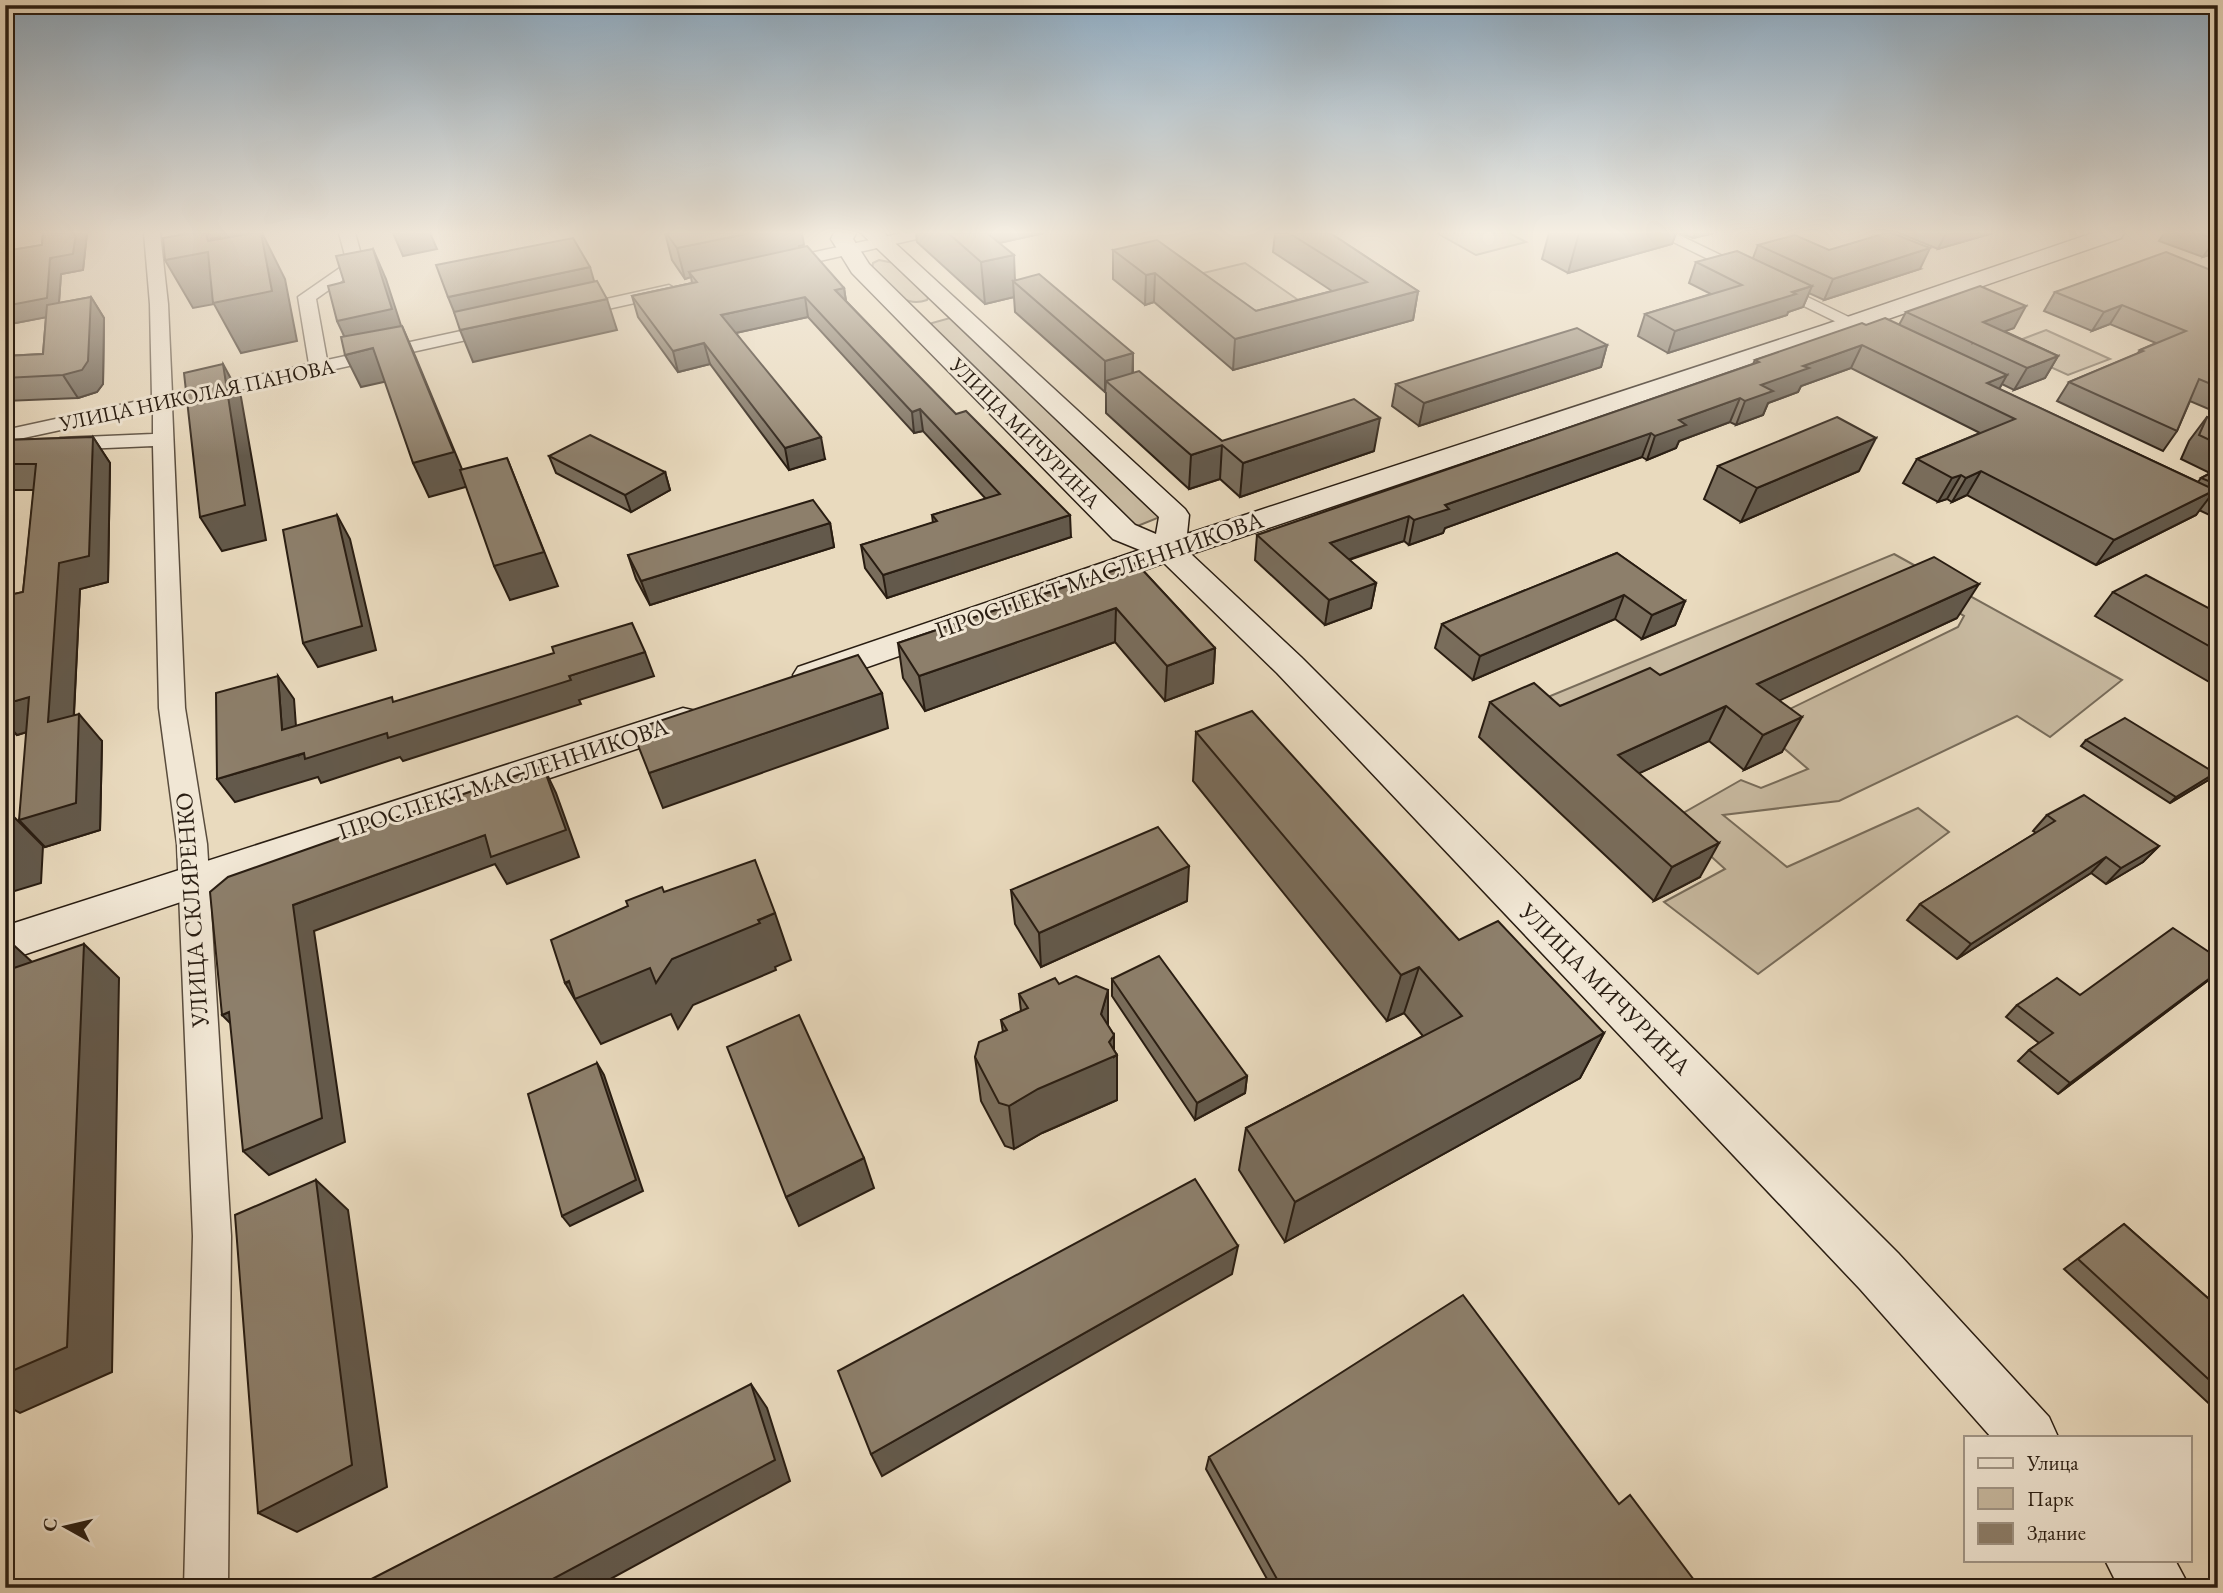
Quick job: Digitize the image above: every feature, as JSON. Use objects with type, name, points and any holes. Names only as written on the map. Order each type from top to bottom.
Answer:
[{"type":"main road","name":"УЛИЦА МИЧУРИНА","points":[[899,307],[1124,533],[1170,551],[1324,700],[1585,972],[1702,1086],[1948,1344],[2028,1436]]},
{"type":"main road","name":"УЛИЦА МИЧУРИНА","points":[[952,307],[1174,515],[1170,551]]},
{"type":"main road","name":"ПРОСПЕКТ МАСЛЕННИКОВА","points":[[780,686],[1170,551],[1897,307]]},
{"type":"main road","name":"ПРОСПЕКТ МАСЛЕННИКОВА","points":[[5,944],[715,709]]},
{"type":"main road","points":[[2137,1562],[2159,1588]]},
{"type":"street","name":"УЛИЦА СКЛЯРЕНКО","points":[[159,307],[161,440],[173,708],[192,844],[212,1236],[206,1588]]},
{"type":"street","points":[[309,307],[319,369]]},
{"type":"street","points":[[551,316],[591,307]]},
{"type":"street","points":[[1819,307],[1891,341]]},
{"type":"street","name":"УЛИЦА НИКОЛАЯ ПАНОВА","points":[[5,436],[510,326]]},
{"type":"street","name":"УЛИЦА НИКОЛАЯ ПАНОВА","points":[[5,446],[161,440]]},
{"type":"green space","points":[[1215,307],[1309,307],[1317,313],[1248,332]]},
{"type":"green space","points":[[950,318],[960,320],[1160,517],[1135,527],[931,329],[932,323]]},
{"type":"green space","points":[[2046,330],[2110,359],[2068,375],[2004,346]]},
{"type":"green space","points":[[1894,554],[2122,680],[2050,737],[2017,716],[1839,801],[1723,815],[1787,867],[1918,808],[1949,832],[1758,974],[1664,902],[1725,869],[1671,820],[1741,780],[1761,788],[1808,769],[1757,725],[1958,627],[1964,616],[1914,587],[1556,731],[1519,709]]},
{"type":"building","points":[[47,307],[91,307],[88,361],[82,370],[63,375],[5,378],[5,356],[43,354]]},
{"type":"building","points":[[333,307],[392,309],[337,321]]},
{"type":"building","points":[[475,307],[567,307],[460,330],[454,312]]},
{"type":"building","points":[[640,307],[757,307],[721,315],[821,437],[785,448],[704,343],[673,351]]},
{"type":"building","points":[[815,307],[852,307],[956,414],[966,411],[1070,515],[883,575],[861,545],[937,521],[932,515],[1000,494],[920,409],[912,412]]},
{"type":"building","points":[[1043,307],[1079,307],[1133,353],[1105,361]]},
{"type":"building","points":[[1197,307],[1251,307],[1256,311],[1270,307],[1356,307],[1235,339]]},
{"type":"building","points":[[1667,307],[1752,307],[1675,331],[1645,314]]},
{"type":"building","points":[[1919,307],[2022,307],[1983,322],[2058,356],[2027,368],[1906,312]]},
{"type":"building","points":[[2093,307],[2116,307],[2104,312]]},
{"type":"building","points":[[2128,307],[2218,307],[2218,387],[2199,379],[2177,431],[2069,382],[2143,351],[2140,350],[2186,331]]},
{"type":"building","points":[[1885,318],[2007,375],[1987,383],[2215,490],[2114,540],[1981,471],[1966,478],[1961,475],[1952,478],[1917,459],[2015,419],[1862,345],[1803,366],[1809,368],[1761,385],[1773,391],[1745,401],[1740,398],[1679,420],[1686,425],[1655,436],[1651,433],[1445,505],[1449,509],[1414,520],[1409,516],[1330,543],[1376,583],[1329,600],[1257,535],[1759,362],[1755,360],[1862,323],[1866,325]]},
{"type":"building","points":[[402,326],[454,452],[413,463],[373,348],[345,355],[341,337]]},
{"type":"building","points":[[1577,328],[1607,345],[1424,403],[1396,384]]},
{"type":"building","points":[[223,364],[245,505],[200,517],[184,373]]},
{"type":"building","points":[[1139,371],[1222,441],[1354,399],[1380,418],[1243,463],[1222,445],[1191,455],[1106,381]]},
{"type":"building","points":[[1837,417],[1876,438],[1757,488],[1718,466]]},
{"type":"building","points":[[2207,417],[2218,422],[2218,444],[2199,435]]},
{"type":"building","points":[[590,435],[665,472],[625,495],[549,456]]},
{"type":"building","points":[[93,437],[89,556],[59,563],[48,722],[79,714],[76,803],[19,820],[29,697],[5,704],[5,596],[23,592],[36,464],[5,464],[5,440]]},
{"type":"building","points":[[507,458],[544,552],[494,566],[460,470]]},
{"type":"building","points":[[2218,472],[2218,485],[2201,478]]},
{"type":"building","points":[[813,500],[830,523],[641,581],[628,555]]},
{"type":"building","points":[[337,515],[362,626],[303,643],[283,530]]},
{"type":"building","points":[[1617,553],[1685,601],[1652,615],[1624,595],[1480,656],[1442,624]]},
{"type":"building","points":[[1934,557],[1979,584],[1757,684],[1802,717],[1763,735],[1726,706],[1618,755],[1719,843],[1672,867],[1490,702],[1534,683],[1560,706],[1650,668],[1660,675]]},
{"type":"building","points":[[1136,563],[1215,648],[1167,666],[1116,608],[919,676],[898,643]]},
{"type":"building","points":[[2146,575],[2218,613],[2218,651],[2113,592]]},
{"type":"building","points":[[632,623],[645,652],[569,676],[571,680],[388,738],[387,733],[305,759],[304,753],[217,779],[216,693],[278,676],[282,730],[392,697],[393,702],[554,653],[552,647]]},
{"type":"building","points":[[858,655],[882,693],[649,773],[632,730]]},
{"type":"building","points":[[1252,711],[1459,940],[1498,921],[1604,1033],[1295,1202],[1246,1128],[1462,1016],[1419,967],[1401,975],[1196,732]]},
{"type":"building","points":[[2125,718],[2215,773],[2176,797],[2086,740]]},
{"type":"building","points":[[543,766],[566,830],[491,857],[485,835],[293,905],[322,1118],[243,1151],[229,1012],[222,1015],[210,892],[228,877]]},
{"type":"building","points":[[2084,795],[2159,846],[2121,868],[2106,857],[1971,944],[1920,904],[2055,821],[2047,815]]},
{"type":"building","points":[[9,812],[6,848],[5,849],[5,813]]},
{"type":"building","points":[[1158,827],[1189,866],[1039,933],[1011,890]]},
{"type":"building","points":[[755,860],[775,913],[758,920],[760,923],[672,959],[656,983],[650,968],[575,999],[569,981],[565,983],[551,940],[628,906],[626,901],[662,887],[664,892]]},
{"type":"building","points":[[2173,928],[2218,958],[2218,972],[2070,1083],[2029,1050],[2053,1033],[2017,1005],[2057,978],[2080,995]]},
{"type":"building","points":[[7,939],[5,972],[5,940]]},
{"type":"building","points":[[84,944],[67,1347],[5,1374],[5,1005],[8,970]]},
{"type":"building","points":[[1159,956],[1247,1076],[1197,1103],[1112,979]]},
{"type":"building","points":[[1076,976],[1108,990],[1101,1014],[1114,1035],[1109,1042],[1117,1055],[1038,1089],[1009,1106],[999,1103],[975,1057],[979,1042],[1007,1030],[1001,1020],[1028,1008],[1019,994],[1055,978],[1059,984]]},
{"type":"building","points":[[799,1015],[864,1158],[786,1197],[727,1047]]},
{"type":"building","points":[[597,1063],[636,1180],[562,1216],[528,1094]]},
{"type":"building","points":[[1195,1179],[1238,1246],[871,1454],[838,1371]]},
{"type":"building","points":[[316,1180],[352,1465],[258,1513],[235,1215]]},
{"type":"building","points":[[2124,1224],[2218,1307],[2218,1388],[2078,1259]]},
{"type":"building","points":[[1463,1295],[1619,1504],[1630,1495],[1700,1588],[1282,1588],[1209,1457]]},
{"type":"building","points":[[751,1384],[775,1460],[536,1588],[354,1588]]}]
